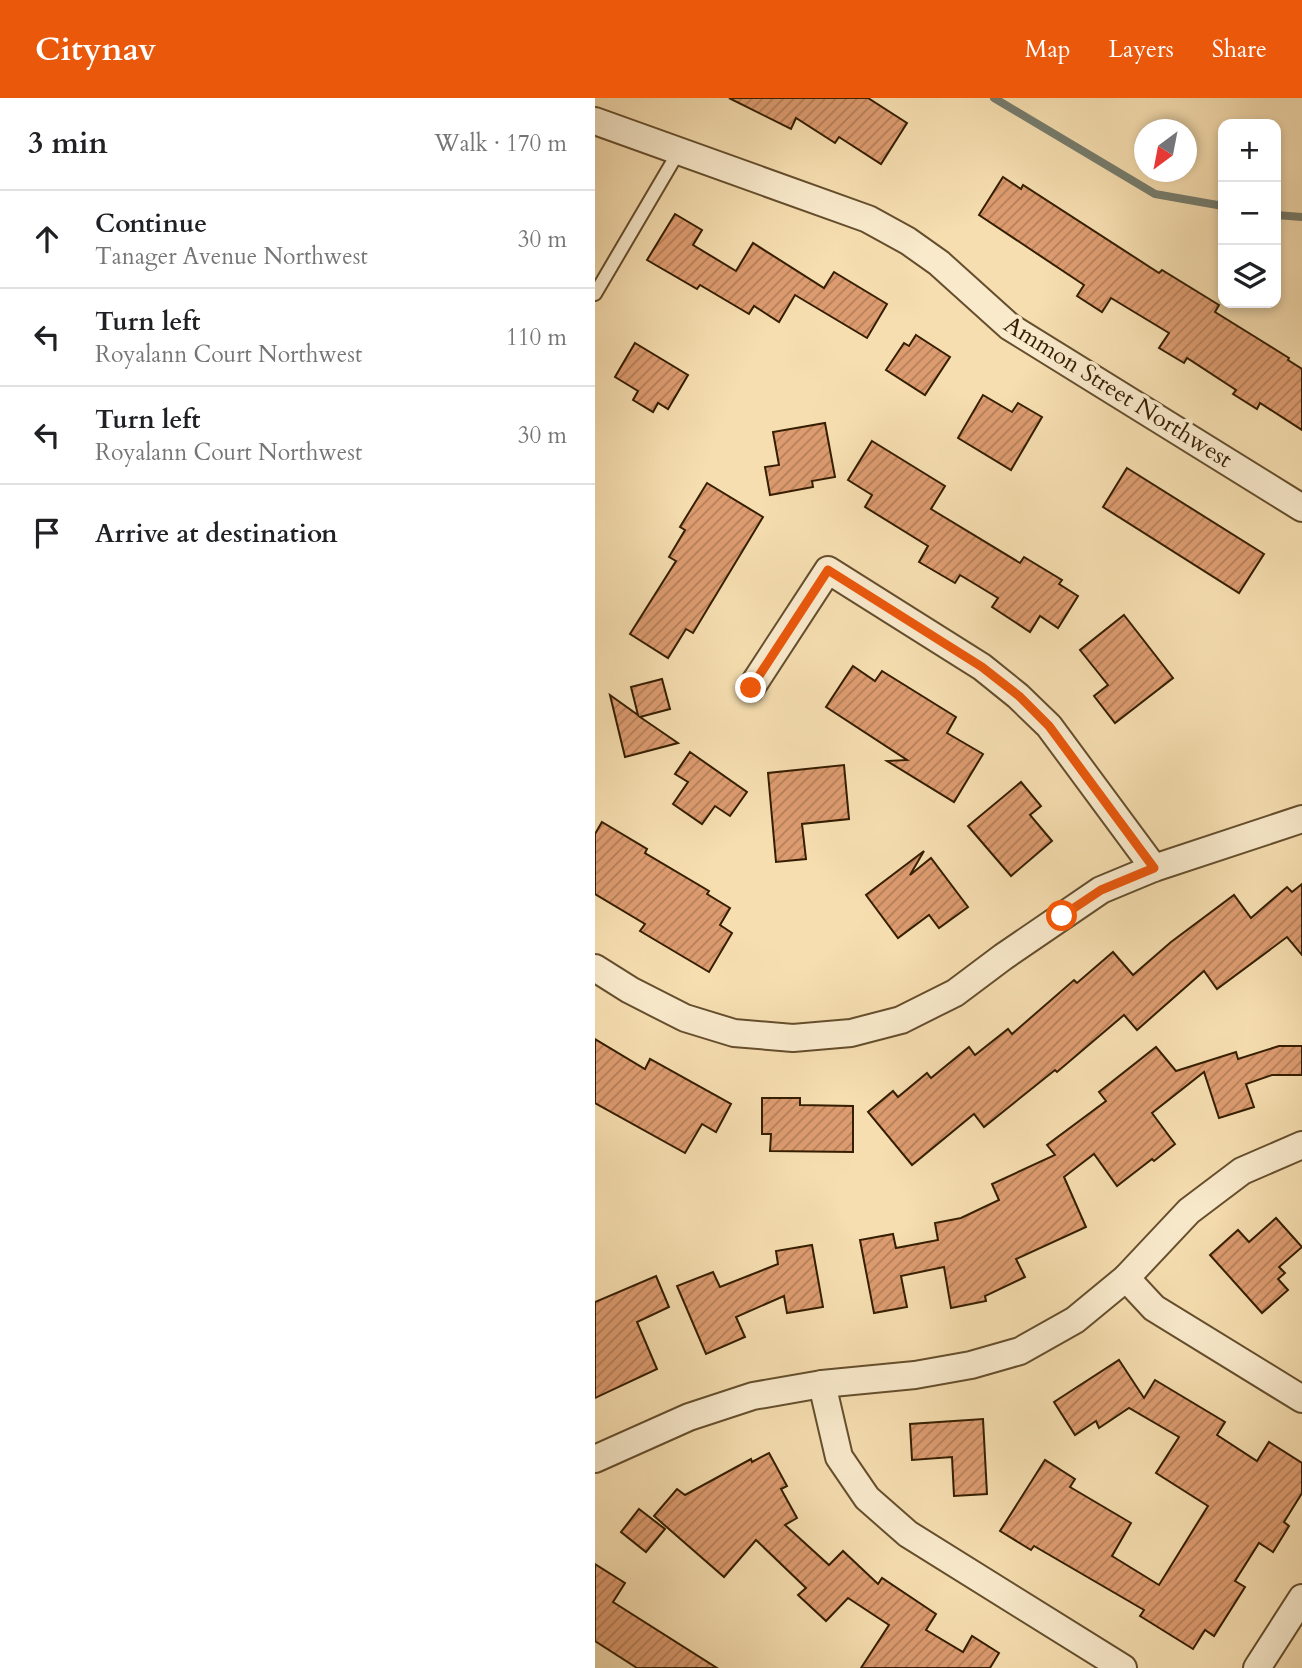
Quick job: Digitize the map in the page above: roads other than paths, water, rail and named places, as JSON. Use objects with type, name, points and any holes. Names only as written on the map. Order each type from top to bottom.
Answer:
[{"type":"street","name":"Ammon Street Northwest","points":[[595,121],[868,219],[939,263],[1010,327],[1302,508]]},
{"type":"street","points":[[751,688],[828,570],[982,667],[1019,696],[1049,726],[1154,868]]},
{"type":"street","points":[[595,968],[685,1018],[734,1033],[793,1038],[851,1033],[901,1020],[955,993],[1101,890],[1154,868],[1302,819]]},
{"type":"street","points":[[595,1459],[689,1417],[753,1396],[822,1384],[915,1375],[971,1365],[1020,1351],[1075,1320],[1126,1278],[1189,1211],[1210,1195],[1243,1171],[1302,1145]]},
{"type":"street","points":[[1126,1278],[1154,1308],[1302,1399]]},
{"type":"street","points":[[822,1384],[839,1457],[867,1498],[908,1534],[1123,1668]]},
{"type":"street","points":[[1257,1668],[1302,1598]]},
{"type":"lane","points":[[595,294],[679,151]]},
{"type":"waterway","points":[[994,98],[1155,194],[1218,205]]},
{"type":"waterway","points":[[1281,215],[1302,217]]}]
